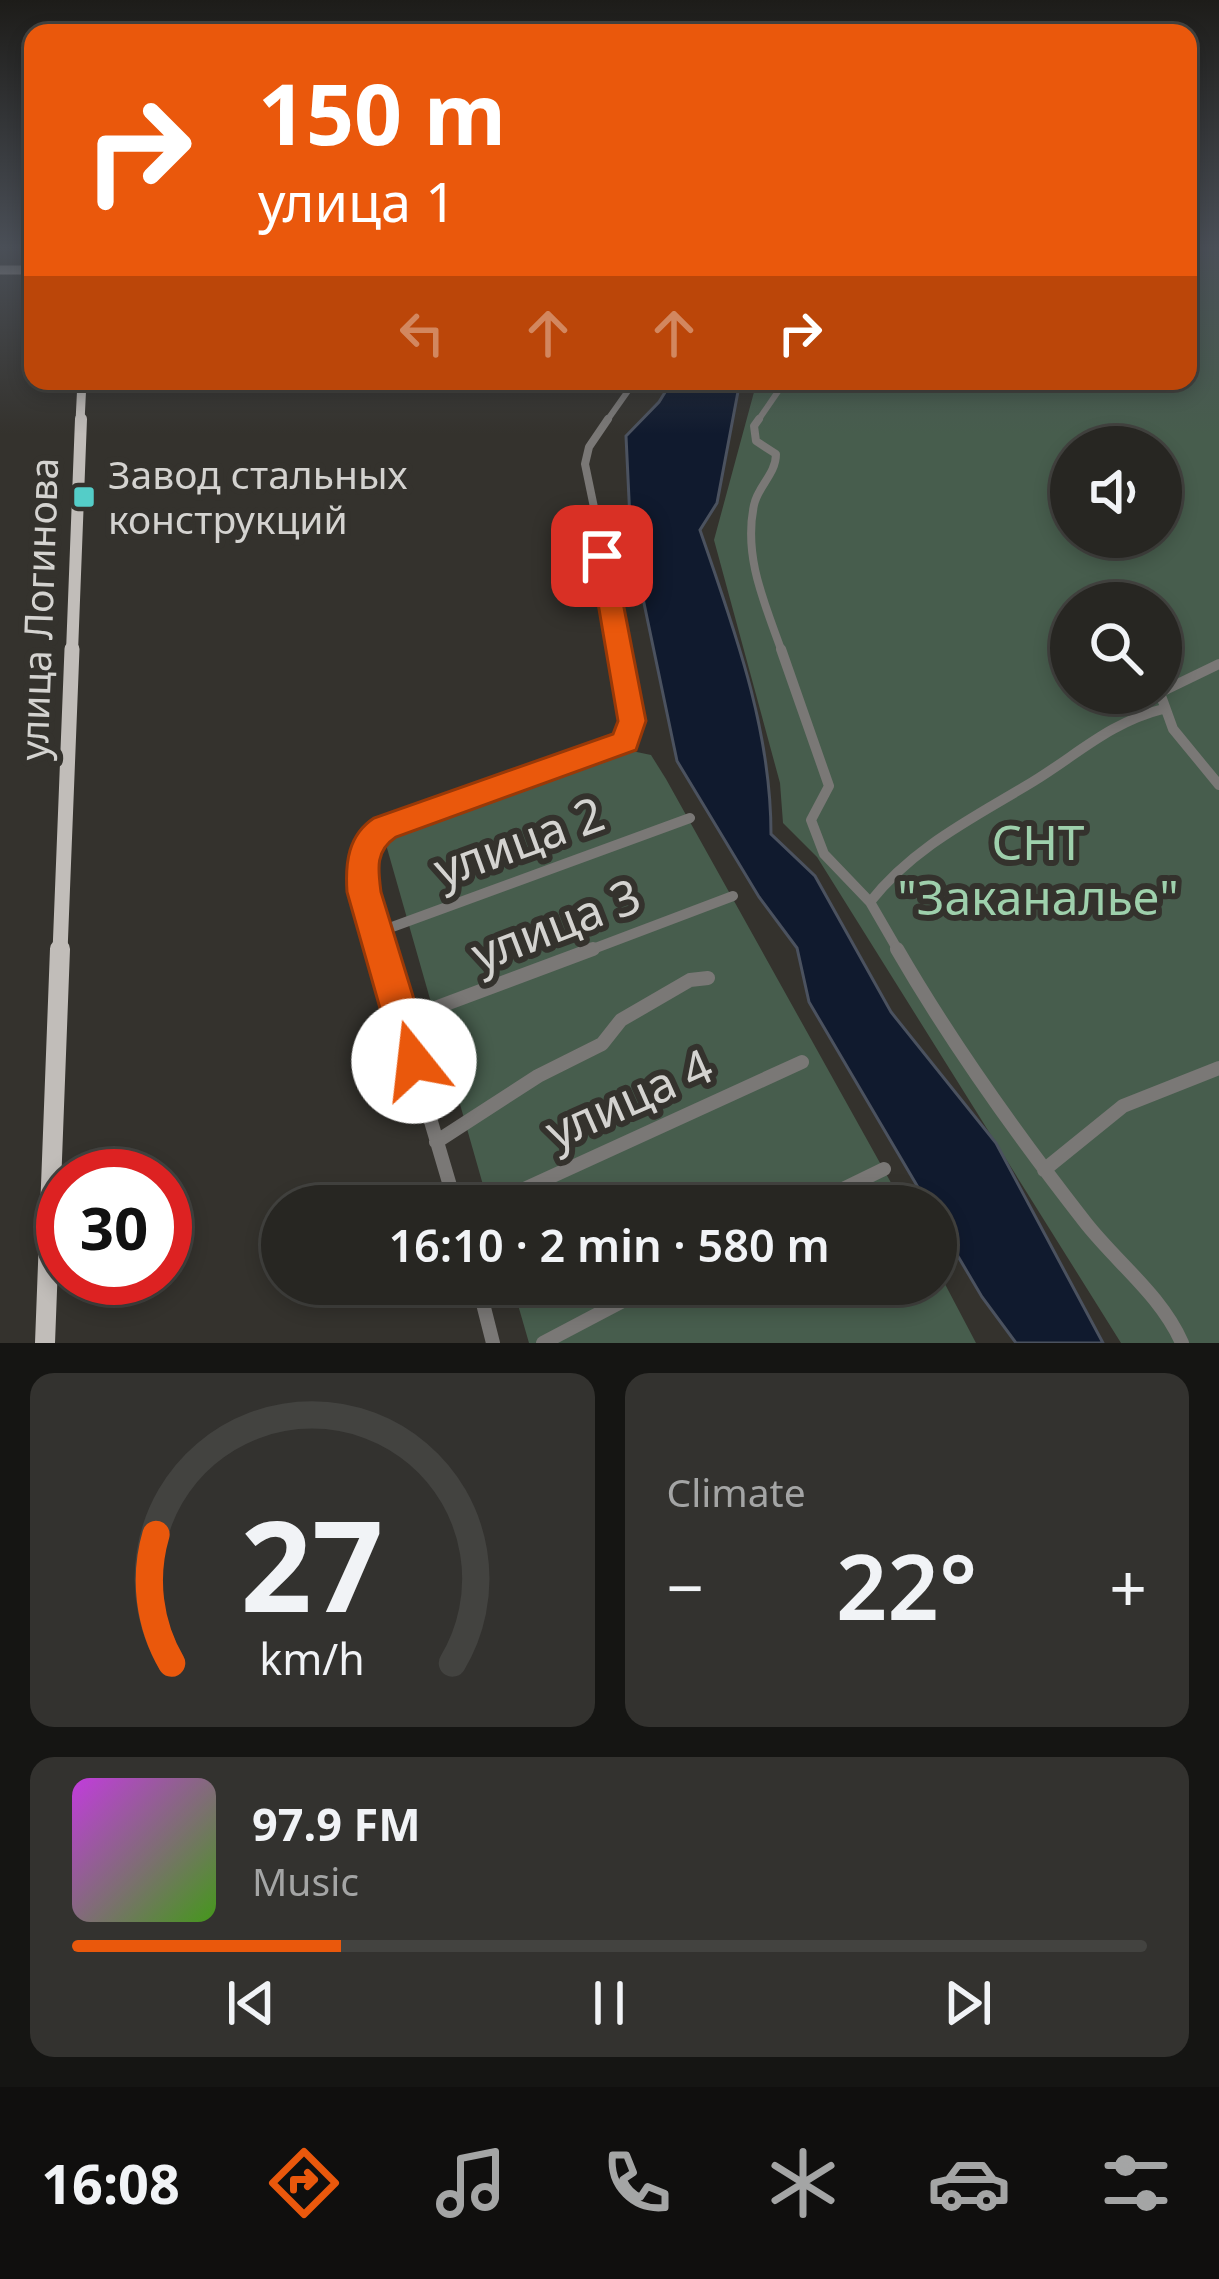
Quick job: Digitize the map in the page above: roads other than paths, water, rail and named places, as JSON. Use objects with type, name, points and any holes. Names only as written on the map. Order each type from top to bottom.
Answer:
[{"type":"main road","name":"улица Логинова","points":[[44,1343],[82,390]]},
{"type":"street","points":[[449,1185],[404,1020],[374,934],[361,866],[371,837],[385,827],[626,742],[632,721],[585,464],[589,447],[629,390]]},
{"type":"street","points":[[779,390],[754,426],[756,441],[776,454],[776,464],[754,502],[752,566],[829,786],[812,820],[824,854],[870,902],[928,1003],[1044,1171],[1095,1235],[1171,1316],[1182,1343]]},
{"type":"street","points":[[1182,682],[1219,664]]},
{"type":"street","points":[[870,902],[886,878],[958,830],[986,804],[1035,781],[1102,729],[1147,714]]},
{"type":"street","points":[[1166,714],[1219,785]]},
{"type":"street","name":"улица 2","points":[[374,934],[690,818]]},
{"type":"street","name":"улица 3","points":[[404,1020],[734,896]]},
{"type":"street","points":[[436,1142],[538,1076],[592,1050],[621,1020],[691,980],[708,978]]},
{"type":"street","name":"улица 4","points":[[533,1185],[802,1062]]},
{"type":"street","points":[[1044,1171],[1123,1106],[1219,1068]]},
{"type":"street","points":[[851,1185],[884,1169]]},
{"type":"street","points":[[483,1305],[493,1343]]},
{"type":"street","points":[[543,1343],[615,1305]]},
{"type":"water","points":[[666,390],[738,390],[717,503],[700,530],[758,717],[771,834],[815,876],[891,1012],[996,1143],[1103,1343],[1016,1343],[982,1297],[957,1255],[957,1185],[917,1185],[809,1002],[797,948],[759,897],[677,761],[631,541],[626,436]]},
{"type":"place","name":"Завод стальных конструкций","points":[[84,497]]},
{"type":"park label","name":"СНТ \"Заканалье\"","points":[[1038,870]]}]
